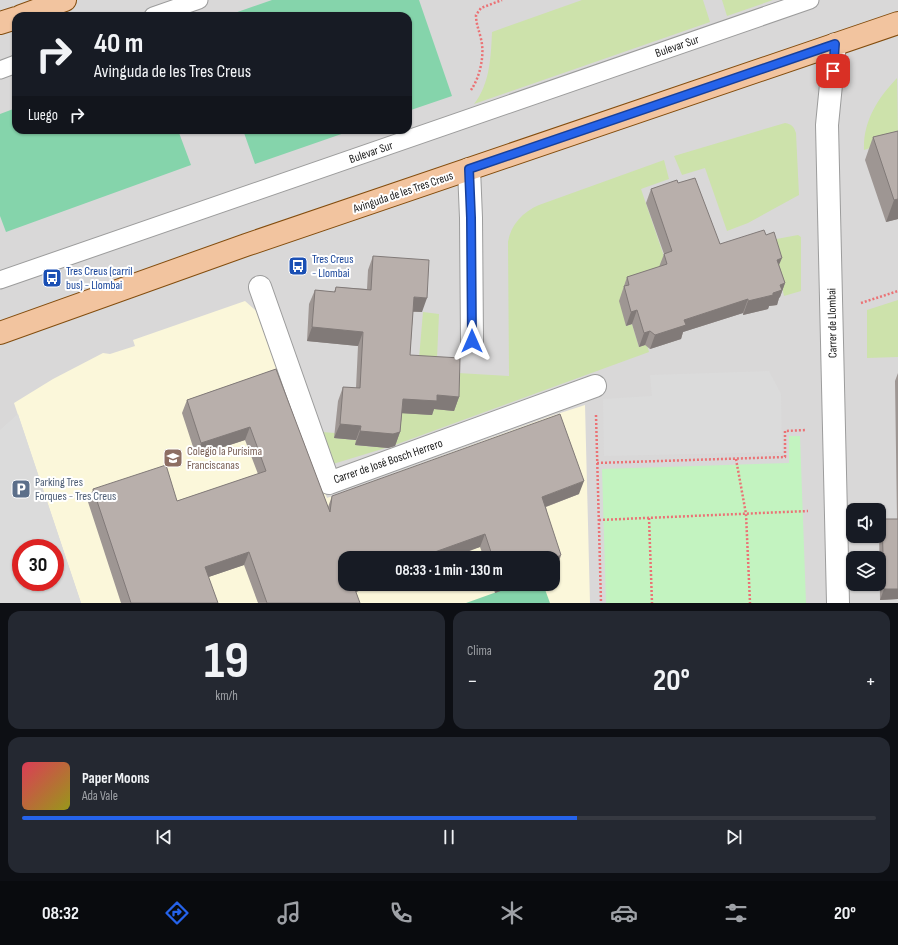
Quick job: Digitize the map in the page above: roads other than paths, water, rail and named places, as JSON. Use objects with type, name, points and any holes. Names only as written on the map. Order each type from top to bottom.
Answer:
[{"type":"main road","points":[[32,12],[65,0]]},
{"type":"main road","points":[[0,23],[12,19]]},
{"type":"main road","name":"Avinguda de les Tres Creus","points":[[0,333],[246,245],[898,23]]},
{"type":"street","name":"Carrer de Llombai","points":[[835,44],[827,125],[838,603]]},
{"type":"street","points":[[469,169],[472,341]]},
{"type":"street","name":"Carrer de José Bosch Herrero","points":[[260,287],[329,483],[595,386]]},
{"type":"lane","points":[[164,12],[199,0]]},
{"type":"lane","name":"Bulevar Sur","points":[[0,280],[810,0]]},
{"type":"lane","points":[[0,70],[12,66]]},
{"type":"place","name":"Tres Creus - Llombai","points":[[298,266]]},
{"type":"place","name":"Tres Creus (carril bus) - Llombai","points":[[52,278]]},
{"type":"place","name":"Colegio la Purísima Franciscanas","points":[[173,458]]},
{"type":"place","name":"Parking Tres Forques - Tres Creus","points":[[21,489]]}]
